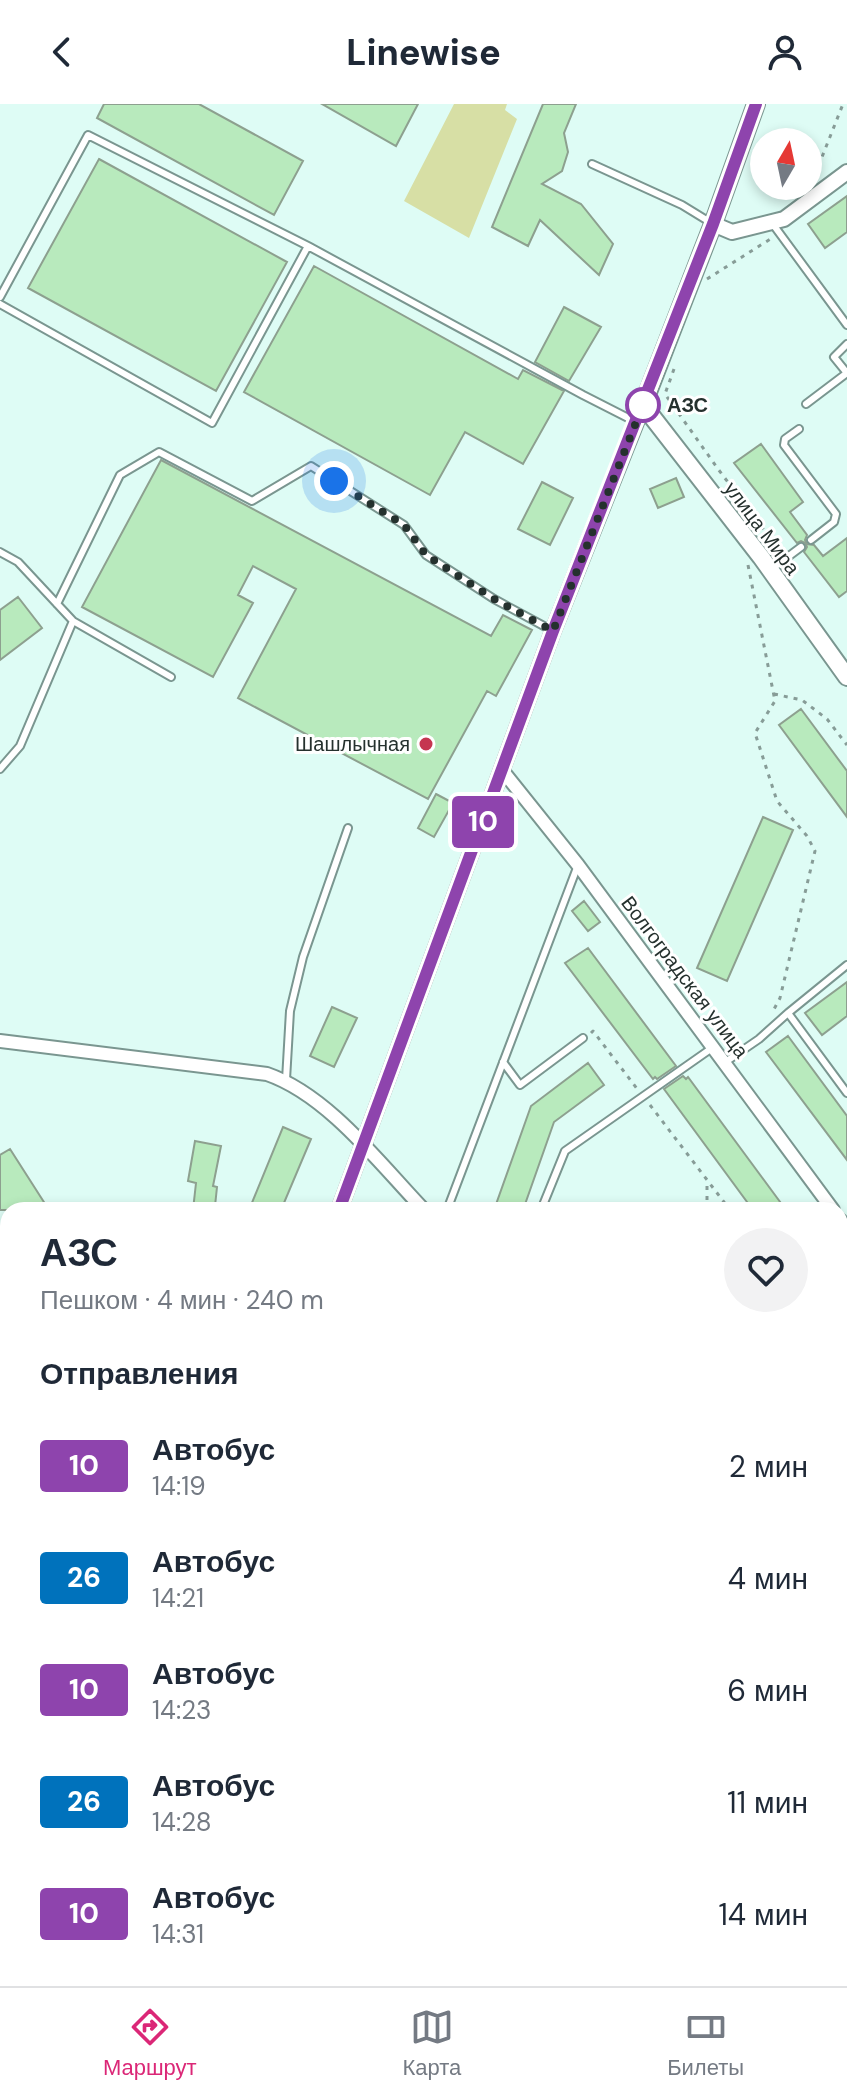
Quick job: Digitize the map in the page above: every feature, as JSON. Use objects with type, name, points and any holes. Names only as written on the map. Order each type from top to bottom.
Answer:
[{"type":"main road","points":[[643,405],[756,104]]},
{"type":"main road","name":"улица Мира","points":[[643,405],[847,677]]},
{"type":"street","points":[[713,224],[732,232],[776,228],[847,172]]},
{"type":"street","points":[[342,1202],[553,631],[643,405]]},
{"type":"street","name":"Волгоградская улица","points":[[502,770],[578,865],[827,1202]]},
{"type":"street","points":[[0,1041],[267,1074],[286,1080],[320,1102],[416,1202]]},
{"type":"lane","points":[[0,297],[88,135],[308,246],[636,422]]},
{"type":"lane","points":[[592,164],[682,205],[713,224]]},
{"type":"lane","points":[[776,228],[847,325]]},
{"type":"lane","points":[[0,304],[212,423],[308,246]]},
{"type":"lane","points":[[806,404],[847,373],[834,357],[847,344]]},
{"type":"lane","points":[[799,429],[785,439],[784,445],[836,514],[834,522],[811,540]]},
{"type":"lane","points":[[57,604],[120,475],[159,452],[252,501],[311,466],[404,525],[426,555],[494,599],[553,631]]},
{"type":"lane","points":[[765,564],[801,547]]},
{"type":"lane","points":[[0,552],[18,562],[73,621],[171,677]]},
{"type":"lane","points":[[0,769],[20,746],[73,621]]},
{"type":"lane","points":[[286,1080],[290,1011],[303,957],[348,828]]},
{"type":"lane","points":[[450,1202],[578,865]]},
{"type":"lane","points":[[724,1063],[759,1039],[847,965]]},
{"type":"lane","points":[[788,1013],[847,1093]]},
{"type":"lane","points":[[503,1062],[520,1085],[583,1038]]},
{"type":"lane","points":[[544,1202],[565,1151],[712,1048]]},
{"type":"path","points":[[822,157],[843,104]]},
{"type":"path","points":[[708,279],[776,228]]},
{"type":"path","points":[[676,366],[665,394],[776,546],[765,564],[748,565],[775,701],[755,733],[777,801],[807,836],[815,851],[780,998],[773,1012]]},
{"type":"path","points":[[774,694],[802,700],[827,719],[847,745]]},
{"type":"path","points":[[583,1038],[593,1031],[724,1202]]},
{"type":"path","points":[[707,1180],[707,1202]]},
{"type":"green space","points":[[454,104],[507,104],[505,110],[517,119],[469,238],[404,201]]},
{"type":"building","points":[[104,104],[199,104],[303,161],[274,215],[97,118]]},
{"type":"building","points":[[322,104],[418,104],[396,146]]},
{"type":"building","points":[[543,104],[576,104],[564,133],[568,152],[562,171],[542,184],[581,204],[613,244],[599,275],[540,220],[528,246],[492,227]]},
{"type":"building","points":[[99,159],[287,262],[216,391],[28,288]]},
{"type":"building","points":[[847,196],[847,232],[825,248],[808,224]]},
{"type":"building","points":[[314,266],[518,379],[523,370],[564,391],[523,464],[465,432],[430,495],[244,392]]},
{"type":"building","points":[[564,307],[601,327],[569,381],[535,362]]},
{"type":"building","points":[[761,444],[803,502],[790,512],[807,535],[807,544],[814,545],[823,556],[847,538],[847,591],[839,597],[804,552],[807,547],[805,543],[797,543],[734,463]]},
{"type":"building","points":[[161,460],[491,636],[503,615],[532,630],[496,696],[487,691],[428,799],[238,698],[296,589],[253,566],[238,595],[253,603],[213,677],[82,607]]},
{"type":"building","points":[[676,478],[684,497],[658,508],[650,489]]},
{"type":"building","points":[[542,482],[573,498],[550,545],[518,529]]},
{"type":"building","points":[[18,597],[42,628],[0,660],[0,610]]},
{"type":"building","points":[[801,709],[847,771],[847,817],[779,725]]},
{"type":"building","points":[[436,794],[453,803],[434,837],[418,828]]},
{"type":"building","points":[[763,817],[793,830],[727,981],[697,968]]},
{"type":"building","points":[[584,901],[600,922],[588,931],[572,911]]},
{"type":"building","points":[[588,948],[676,1066],[657,1079],[653,1079],[565,963]]},
{"type":"building","points":[[847,982],[847,1016],[822,1035],[805,1013]]},
{"type":"building","points":[[332,1007],[357,1018],[334,1067],[310,1056]]},
{"type":"building","points":[[788,1036],[847,1116],[847,1160],[766,1052]]},
{"type":"building","points":[[588,1063],[604,1085],[554,1122],[526,1202],[497,1202],[531,1106]]},
{"type":"building","points":[[683,1076],[688,1077],[780,1202],[747,1202],[664,1089]]},
{"type":"building","points":[[283,1127],[311,1139],[284,1202],[252,1202]]},
{"type":"building","points":[[195,1141],[221,1146],[213,1186],[217,1187],[215,1202],[194,1202],[196,1183],[188,1181]]},
{"type":"building","points":[[10,1149],[44,1202],[0,1202],[0,1155]]},
{"type":"bus line","name":"10","points":[[342,1202],[553,631],[713,224],[756,104]]},
{"type":"place","name":"АЗС","points":[[643,405]]},
{"type":"place","name":"Шашлычная","points":[[426,744]]},
{"type":"route","points":[[334,481],[404,525],[426,555],[494,599],[553,631],[643,405]]}]
